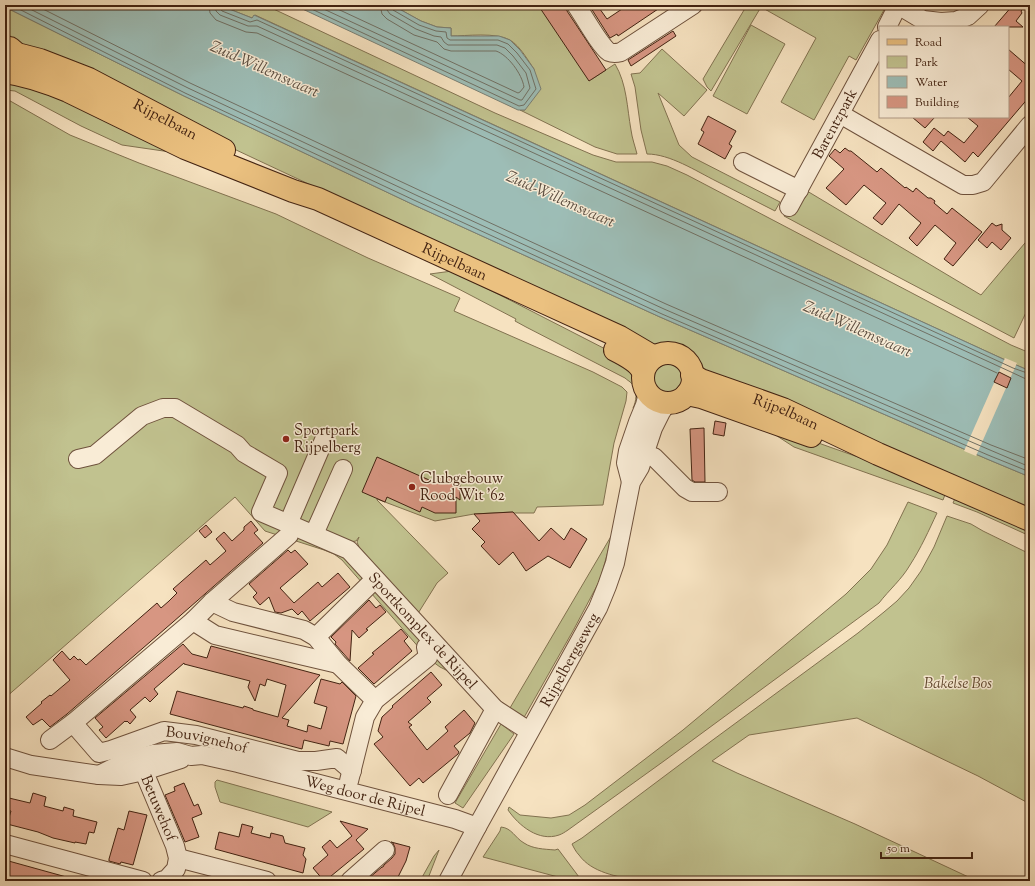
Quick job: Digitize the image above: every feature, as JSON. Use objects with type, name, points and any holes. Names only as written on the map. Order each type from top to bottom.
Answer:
[{"type":"main road","points":[[5,70],[9,61],[7,44]]},
{"type":"main road","name":"Rijpelbaan","points":[[7,44],[17,54],[40,60],[89,79],[211,143],[296,184],[318,198],[620,337],[648,374]]},
{"type":"main road","name":"Rijpelbaan","points":[[5,70],[57,86],[185,148],[293,191],[318,198]]},
{"type":"main road","points":[[660,354],[675,354],[687,362],[690,368],[689,384],[681,399],[667,403],[653,398],[648,374],[660,354]]},
{"type":"main road","name":"Rijpelbaan","points":[[689,384],[701,380],[783,409],[878,454],[1030,520]]},
{"type":"street","points":[[576,5],[603,46],[609,52],[615,54],[621,52],[693,5]]},
{"type":"street","points":[[888,26],[898,5],[923,20],[956,24],[980,5]]},
{"type":"street","name":"Barentzpark","points":[[789,207],[879,42]]},
{"type":"street","points":[[840,114],[963,185],[973,185],[983,182],[1030,125]]},
{"type":"street","points":[[743,162],[799,190]]},
{"type":"street","name":"Rijpelbergseweg","points":[[631,482],[626,463],[628,451],[645,404],[648,374]]},
{"type":"street","name":"Rijpelbergseweg","points":[[477,827],[598,608],[615,563],[631,482],[640,467],[653,428],[667,403]]},
{"type":"street","name":"Sportkomplex de Rijpel","points":[[78,459],[95,455],[142,416],[163,408],[176,408],[237,445],[244,453],[278,473],[261,512],[289,529],[314,534],[349,550],[495,709],[529,731]]},
{"type":"street","points":[[50,740],[73,723],[193,621],[289,529],[324,440]]},
{"type":"street","points":[[644,455],[654,458],[685,488],[692,492],[718,492]]},
{"type":"street","points":[[314,534],[343,469]]},
{"type":"street","points":[[668,471],[689,471]]},
{"type":"street","points":[[316,637],[371,584]]},
{"type":"street","points":[[212,602],[233,612],[304,630],[316,637],[338,664],[375,700]]},
{"type":"street","points":[[193,621],[215,635],[338,664]]},
{"type":"street","points":[[346,791],[365,717],[375,700],[428,657],[426,647]]},
{"type":"street","points":[[448,795],[495,709]]},
{"type":"street","name":"Bouvignehof","points":[[73,723],[99,753],[164,731],[196,735],[298,761],[316,761],[338,758],[352,771]]},
{"type":"street","name":"Weg door de Rijpel","points":[[5,757],[31,765],[99,774],[117,766],[141,765],[153,754],[177,752],[191,756],[202,755],[455,819],[477,827]]},
{"type":"street","name":"Betuwehof","points":[[141,765],[175,846],[178,858],[176,869],[167,880],[162,881]]},
{"type":"street","points":[[448,881],[477,827]]},
{"type":"street","points":[[5,844],[143,881]]},
{"type":"street","points":[[350,881],[385,850]]},
{"type":"street","name":"Betuwehof","points":[[178,858],[259,880]]},
{"type":"green space","points":[[219,5],[265,5],[495,113],[593,155],[616,162],[652,162],[667,166],[687,175],[1011,345],[1030,353],[1030,371],[255,15],[252,18]]},
{"type":"green space","points":[[392,5],[542,5],[592,79],[615,64],[622,80],[626,96],[631,133],[637,154],[617,154],[595,147],[520,110],[525,110],[534,69],[520,49],[510,40],[489,35],[451,36],[451,28],[437,27],[421,21]]},
{"type":"green space","points":[[747,5],[876,5],[884,10],[856,60],[849,56],[814,120],[781,102],[816,38],[761,7],[711,91],[707,87],[703,79]]},
{"type":"green space","points":[[5,7],[184,96],[414,205],[660,317],[1030,477],[1030,513],[697,368],[690,358],[681,351],[671,348],[658,350],[217,141],[13,41],[9,34],[5,31]]},
{"type":"green space","points":[[751,25],[785,44],[747,114],[713,96]]},
{"type":"green space","points":[[662,49],[707,90],[684,116],[658,93],[679,145],[692,157],[780,202],[775,211],[683,164],[665,157],[647,154],[641,130],[635,87],[631,74],[640,73]]},
{"type":"green space","points":[[9,78],[198,156],[122,145],[81,126],[15,91],[5,90],[5,79]]},
{"type":"green space","name":"Sportpark Rijpelberg","points":[[5,98],[70,135],[139,163],[276,214],[368,258],[460,298],[454,311],[593,372],[622,387],[627,392],[626,401],[614,443],[603,505],[537,507],[534,513],[513,512],[474,514],[435,521],[377,499],[448,573],[437,583],[417,615],[359,547],[357,542],[359,537],[356,541],[349,542],[454,674],[440,667],[429,659],[342,560],[334,554],[324,550],[265,531],[235,497],[5,698]]},
{"type":"green space","points":[[802,188],[981,295],[1030,237],[1030,304],[1014,338],[784,216],[795,196]]},
{"type":"green space","points":[[452,271],[617,355],[639,380],[641,388],[638,414],[633,408],[636,396],[635,387],[625,378],[526,327],[515,321],[516,319],[430,274]]},
{"type":"green space","points":[[665,361],[671,361],[675,362],[682,368],[685,378],[684,385],[678,392],[671,395],[665,395],[661,394],[654,388],[651,381],[651,375],[652,371],[658,364]]},
{"type":"green space","points":[[774,434],[793,434],[872,462],[946,492],[943,500],[794,447]]},
{"type":"green space","points":[[956,496],[1030,528],[1030,536],[953,503]]},
{"type":"green space","points":[[908,502],[937,513],[921,546],[907,570],[879,603],[564,833],[552,837],[537,834],[524,827],[508,810],[509,807],[520,815],[551,818],[569,815],[585,805],[683,730],[846,594],[871,569],[887,545]]},
{"type":"green space","name":"Bakelse Bos","points":[[947,516],[971,524],[1030,554],[1030,804],[978,776],[857,718],[749,735],[712,761],[855,824],[977,881],[637,881],[605,873],[584,861],[572,844],[858,633],[897,601],[909,588],[921,571],[934,547]]},
{"type":"green space","points":[[613,533],[600,580],[522,721],[507,713]]},
{"type":"green space","points":[[501,724],[514,734],[463,808],[455,803]]},
{"type":"green space","points":[[217,780],[332,812],[308,827],[220,802],[215,787],[215,782]]},
{"type":"green space","points":[[501,827],[511,831],[527,845],[539,848],[558,849],[579,877],[584,881],[573,881],[483,857],[500,831]]},
{"type":"green space","points":[[439,850],[427,881],[420,881],[434,856]]},
{"type":"water","name":"Zuid-Willemsvaart","points":[[5,5],[219,5],[252,18],[254,15],[1030,371],[1030,477],[660,317],[414,205],[184,96],[5,7]]},
{"type":"water","points":[[294,5],[392,5],[421,21],[437,27],[451,28],[451,36],[499,36],[510,40],[520,50],[534,69],[541,89],[525,110],[518,110]]},
{"type":"pier","points":[[1005,358],[1017,363],[976,456],[964,451]]},
{"type":"building","points":[[538,5],[566,5],[567,11],[606,70],[589,81]]},
{"type":"building","points":[[589,5],[597,5],[607,19],[628,5],[664,5],[618,36],[617,34],[610,38]]},
{"type":"building","points":[[1013,5],[1026,5],[1016,21],[1023,27],[995,26]]},
{"type":"building","points":[[673,31],[676,36],[631,66],[628,60]]},
{"type":"building","points":[[1009,50],[1030,68],[1030,96],[978,157],[973,152],[965,162],[941,141],[933,151],[923,142],[934,128],[944,136],[948,131],[964,143],[978,126],[968,118],[1009,118],[1009,97],[1022,81],[1009,70]]},
{"type":"building","points":[[708,116],[736,131],[729,144],[732,146],[725,159],[698,144],[704,132],[701,130]]},
{"type":"building","points":[[913,118],[934,118],[925,128]]},
{"type":"building","points":[[845,148],[877,172],[881,168],[905,188],[906,187],[913,192],[916,188],[928,198],[935,201],[934,203],[947,214],[952,208],[982,232],[953,266],[944,259],[956,243],[935,225],[917,246],[909,238],[921,223],[899,204],[882,225],[873,218],[886,203],[864,185],[846,205],[826,188],[844,169],[829,156],[835,149],[840,153]]},
{"type":"building","points":[[992,223],[996,226],[1002,224],[1002,230],[1011,238],[1001,250],[992,242],[987,248],[978,240]]},
{"type":"building","points":[[999,372],[1011,378],[1007,388],[994,382]]},
{"type":"building","points":[[715,421],[726,423],[724,436],[713,434]]},
{"type":"building","points":[[704,428],[705,482],[695,482],[692,480],[690,429]]},
{"type":"building","name":"Clubgebouw Rood Wit '62","points":[[377,457],[436,483],[439,478],[447,477],[460,483],[460,500],[456,497],[456,513],[435,513],[422,507],[420,512],[387,497],[385,502],[362,492]]},
{"type":"building","points":[[513,512],[539,541],[551,528],[564,540],[571,528],[587,539],[570,568],[548,556],[526,571],[513,552],[499,565],[481,546],[485,542],[472,529],[480,521],[474,514]]},
{"type":"building","points":[[251,521],[258,530],[254,533],[263,543],[67,714],[50,727],[42,719],[33,725],[26,717],[42,703],[41,702],[50,695],[51,696],[70,680],[53,660],[62,651],[70,660],[74,656],[86,665],[157,603],[161,608],[169,601],[177,593],[173,589],[206,560],[210,565],[226,551],[216,539],[224,532],[232,541]]},
{"type":"building","points":[[206,525],[212,532],[205,538],[199,531]]},
{"type":"building","points":[[288,550],[291,553],[295,550],[308,564],[280,588],[294,603],[318,582],[322,587],[338,573],[350,587],[310,621],[302,611],[298,615],[292,609],[281,613],[275,612],[269,597],[260,605],[253,597],[257,593],[249,584]]},
{"type":"building","points":[[369,600],[376,608],[380,605],[386,612],[366,629],[368,630],[359,638],[352,630],[350,661],[335,644],[336,642],[331,637]]},
{"type":"building","points":[[401,629],[408,637],[404,641],[412,651],[374,684],[358,668],[374,654],[372,653]]},
{"type":"building","points":[[183,644],[192,654],[207,658],[211,646],[320,675],[282,718],[289,720],[287,726],[307,732],[308,725],[321,729],[327,707],[314,703],[321,679],[340,684],[342,682],[356,696],[343,744],[330,741],[329,746],[304,740],[302,749],[170,714],[177,691],[243,708],[244,706],[278,717],[286,685],[267,679],[265,686],[260,684],[255,701],[248,687],[250,681],[184,663],[154,689],[158,694],[150,702],[145,697],[130,710],[136,717],[130,724],[125,721],[106,738],[99,730],[103,727],[95,718]]},
{"type":"building","points":[[431,672],[442,685],[427,698],[431,702],[408,722],[412,725],[409,727],[427,750],[448,731],[445,727],[464,710],[475,723],[470,733],[454,746],[459,752],[458,754],[423,783],[419,778],[410,786],[374,744],[383,737],[378,731],[382,717],[393,707],[392,706]]},
{"type":"building","points":[[184,783],[194,806],[198,804],[202,814],[192,818],[199,837],[185,842],[165,795],[175,791],[174,787]]},
{"type":"building","points":[[33,793],[46,797],[44,806],[63,811],[64,807],[74,810],[73,816],[97,822],[94,833],[89,832],[86,844],[53,838],[38,832],[7,824],[11,811],[5,810],[9,798],[30,803]]},
{"type":"building","points":[[129,811],[147,815],[133,865],[109,861],[118,828],[124,830]]},
{"type":"building","points":[[340,821],[368,829],[356,840],[364,849],[324,881],[313,868],[328,855],[322,847],[330,840],[337,848],[352,836]]},
{"type":"building","points":[[242,824],[253,827],[251,833],[270,838],[271,833],[283,836],[285,843],[305,848],[303,855],[306,859],[303,873],[215,849],[219,832],[239,837]]},
{"type":"building","points":[[391,842],[410,847],[406,861],[396,881],[368,881],[369,878],[383,867],[395,854],[395,848]]},
{"type":"building","points":[[5,860],[70,878],[70,881],[11,881],[5,879]]},
{"type":"place","name":"Sportpark Rijpelberg","points":[[286,439]]},
{"type":"place","name":"Clubgebouw Rood Wit '62","points":[[412,487]]}]
